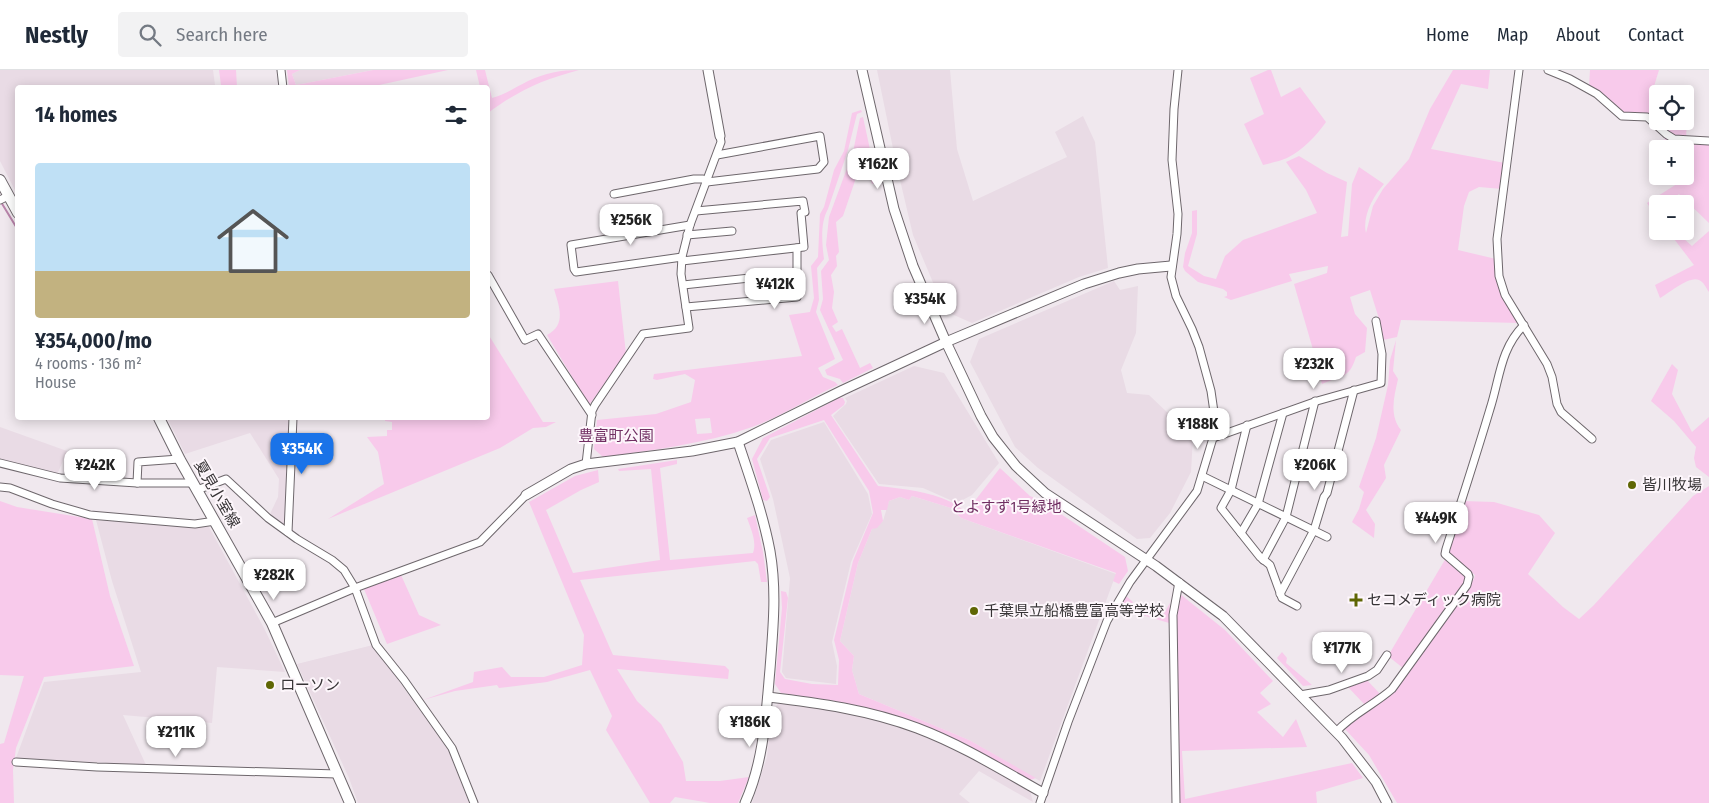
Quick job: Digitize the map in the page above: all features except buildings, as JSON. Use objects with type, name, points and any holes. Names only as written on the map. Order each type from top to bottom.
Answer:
[{"type":"main road","points":[[0,180],[4,198],[15,210]]},
{"type":"main road","name":"夏見小室線","points":[[160,420],[179,458],[272,623],[350,803]]},
{"type":"street","points":[[281,70],[283,85]]},
{"type":"street","points":[[586,464],[595,405],[643,334],[689,328],[683,285],[682,259],[690,225],[722,139],[708,70]]},
{"type":"street","points":[[862,70],[894,209],[903,239],[946,342],[987,428],[1016,466],[1045,493],[1179,582],[1223,616],[1336,732],[1376,782],[1387,803]]},
{"type":"street","points":[[1040,803],[1068,722],[1107,621],[1121,595],[1197,491],[1213,438],[1214,412],[1211,391],[1199,347],[1174,290],[1171,277],[1178,214],[1172,160],[1178,70]]},
{"type":"street","points":[[1519,70],[1497,239],[1501,285],[1552,377],[1557,404],[1561,412],[1592,439]]},
{"type":"street","points":[[1548,70],[1570,79],[1597,94],[1622,116],[1647,117],[1674,139],[1709,141]]},
{"type":"street","points":[[614,194],[694,179],[707,182],[818,169],[824,162],[820,136],[717,154]]},
{"type":"street","points":[[690,225],[571,245],[574,268],[576,272],[682,259],[804,248],[801,213],[805,212],[803,201],[696,211]]},
{"type":"street","points":[[687,235],[732,231]]},
{"type":"street","points":[[686,307],[797,297],[797,248]]},
{"type":"street","points":[[272,623],[356,588],[480,542],[526,495],[571,469],[586,464],[674,453],[738,442],[842,390],[946,342],[1102,278],[1138,269],[1171,266]]},
{"type":"street","points":[[683,285],[797,273]]},
{"type":"street","points":[[490,279],[525,340],[538,334],[592,415]]},
{"type":"street","points":[[1213,438],[1315,401],[1381,383],[1382,354],[1376,321]]},
{"type":"street","points":[[1336,732],[1354,716],[1392,689],[1467,585],[1468,574],[1445,554],[1446,549],[1494,399],[1503,358],[1515,334],[1524,325]]},
{"type":"street","points":[[1280,594],[1314,530],[1324,497],[1327,493],[1354,390]]},
{"type":"street","points":[[1264,560],[1286,517],[1315,401]]},
{"type":"street","points":[[1241,533],[1258,504],[1283,413]]},
{"type":"street","points":[[288,532],[293,420]]},
{"type":"street","points":[[1247,426],[1231,490],[1222,508],[1241,533],[1270,565],[1282,598],[1297,606]]},
{"type":"street","points":[[738,442],[766,530],[773,571],[774,609],[768,697],[760,756],[755,780],[745,803]]},
{"type":"street","points":[[137,483],[138,462],[179,458]]},
{"type":"street","points":[[0,463],[60,478],[195,486],[226,479],[268,518],[297,540],[315,549],[344,570],[356,588],[376,645],[404,680],[452,748],[474,803]]},
{"type":"street","points":[[1202,476],[1327,537]]},
{"type":"street","points":[[0,487],[10,488],[52,504],[90,515],[195,524],[215,521]]},
{"type":"street","points":[[1176,803],[1173,615],[1179,582]]},
{"type":"street","points":[[1300,695],[1329,690],[1368,676],[1376,670],[1387,655]]},
{"type":"street","points":[[768,697],[836,706],[884,717],[917,728],[965,749],[1043,793]]},
{"type":"street","points":[[16,762],[97,767],[337,774]]},
{"type":"shaded area","points":[[0,70],[213,70],[215,85],[15,85],[15,190],[0,161]]},
{"type":"shaded area","points":[[300,70],[373,70],[296,85],[292,74]]},
{"type":"shaded area","points":[[877,70],[950,70],[957,149],[973,201],[1067,157],[1055,132],[1083,116],[1095,142],[1108,268],[1079,277],[972,323],[945,311],[913,235]]},
{"type":"shaded area","points":[[1114,281],[1120,290],[1138,286],[1136,333],[1121,370],[1127,393],[1149,395],[1193,437],[1191,472],[1170,513],[1150,538],[1137,539],[1038,468],[1015,447],[970,362],[979,339]]},
{"type":"shaded area","points":[[914,366],[944,373],[999,463],[972,495],[957,503],[923,488],[879,484],[833,416],[846,404],[845,398]]},
{"type":"shaded area","points":[[168,420],[291,420],[286,527],[269,516],[278,497],[279,479],[250,433],[185,454]]},
{"type":"shaded area","points":[[824,422],[868,494],[872,514],[851,562],[832,642],[837,666],[836,684],[786,678],[782,672],[790,578],[773,499],[760,459],[771,440]]},
{"type":"shaded area","points":[[0,427],[67,451],[57,475],[0,460]]},
{"type":"shaded area","name":"千葉県立船橋豊富高等学校","points":[[912,496],[951,508],[961,518],[1116,574],[1040,781],[969,740],[859,694],[852,670],[854,656],[840,641],[858,563],[872,529],[883,521],[889,501],[900,497],[909,500]]},
{"type":"shaded area","points":[[96,520],[209,527],[264,628],[285,672],[217,667],[212,723],[123,715],[146,765],[16,758],[44,682],[141,672],[112,581]]},
{"type":"shaded area","points":[[373,645],[451,754],[469,803],[358,803],[349,778],[297,664]]},
{"type":"shaded area","points":[[779,702],[835,710],[884,721],[916,731],[944,743],[1030,791],[1033,802],[979,771],[959,794],[970,803],[752,803],[767,757],[772,712]]},
{"type":"green space","points":[[219,70],[236,70],[237,85],[221,85]]},
{"type":"green space","points":[[287,70],[300,70],[292,74],[296,85],[289,85]]},
{"type":"green space","points":[[373,70],[448,70],[379,85],[296,85]]},
{"type":"green space","points":[[476,70],[485,70],[489,85],[480,85]]},
{"type":"green space","points":[[579,70],[531,87],[490,112],[490,90],[492,98],[547,74]]},
{"type":"green space","points":[[1271,70],[1281,97],[1300,87],[1326,122],[1304,147],[1293,155],[1263,165],[1244,124],[1264,114],[1250,78]]},
{"type":"green space","points":[[1453,70],[1490,70],[1488,89],[1461,84],[1431,149],[1505,163],[1502,189],[1479,187],[1469,192],[1464,206],[1458,250],[1496,259],[1519,323],[1401,320],[1397,337],[1383,340],[1380,322],[1370,290],[1350,297],[1355,314],[1367,328],[1365,352],[1356,357],[1351,369],[1347,373],[1322,384],[1317,366],[1331,364],[1329,350],[1314,353],[1294,284],[1327,273],[1328,266],[1289,274],[1292,281],[1231,300],[1224,297],[1227,296],[1227,292],[1223,289],[1198,282],[1183,267],[1185,253],[1192,233],[1192,211],[1197,210],[1197,234],[1188,266],[1204,276],[1216,279],[1225,256],[1243,240],[1317,213],[1306,190],[1286,162],[1299,156],[1327,173],[1347,182],[1341,237],[1348,236],[1352,184],[1359,167],[1384,184],[1369,207],[1365,227],[1366,233],[1373,206],[1383,189],[1409,159],[1430,109]]},
{"type":"green space","points":[[1590,70],[1659,70],[1654,85],[1649,85],[1649,116],[1647,114],[1623,114],[1589,86]]},
{"type":"green space","name":"豊富町公園","points":[[861,110],[862,112],[857,114],[848,150],[824,220],[822,240],[824,259],[817,268],[819,300],[816,312],[835,359],[818,368],[823,377],[838,385],[774,418],[734,433],[678,446],[603,457],[594,449],[597,420],[656,414],[691,402],[695,380],[685,374],[657,380],[653,379],[654,374],[802,356],[789,315],[810,312],[814,298],[811,266],[818,257],[820,214],[824,207],[834,170],[844,151],[852,113]],"holes":[[[710,418],[712,433],[697,434],[695,419]]]},
{"type":"green space","points":[[863,117],[877,182],[872,184],[868,171],[858,172],[843,216],[836,222],[839,252],[836,256],[837,266],[831,275],[834,292],[832,308],[838,322],[832,326],[836,332],[842,329],[860,368],[870,363],[873,368],[843,383],[840,379],[827,375],[825,370],[843,360],[820,310],[823,299],[821,271],[829,260],[826,245],[829,217],[853,152],[860,118]]},
{"type":"green space","points":[[1665,130],[1686,130],[1686,139]]},
{"type":"green space","points":[[1694,144],[1709,144],[1709,223],[1694,208],[1694,195],[1660,195],[1675,185],[1694,185]]},
{"type":"green space","points":[[1709,231],[1709,292],[1702,282],[1695,279],[1685,282],[1660,298],[1655,285],[1694,265],[1675,240],[1685,240],[1692,246]]},
{"type":"green space","points":[[618,281],[626,354],[589,405],[547,335],[557,326],[560,315],[554,289]]},
{"type":"green space","points":[[490,337],[543,422],[556,422],[546,427],[533,428],[500,448],[328,519],[384,484],[378,452],[367,437],[387,436],[387,430],[392,430],[392,422],[385,421],[490,420]]},
{"type":"green space","points":[[1396,340],[1393,371],[1398,379],[1394,399],[1394,412],[1397,424],[1401,430],[1384,465],[1386,478],[1366,510],[1375,524],[1374,538],[1352,522],[1359,509],[1364,492],[1359,487],[1376,438],[1388,385],[1390,360]]},
{"type":"green space","points":[[1672,364],[1678,370],[1672,394],[1692,432],[1709,417],[1709,477],[1696,467],[1694,458],[1696,447],[1674,421],[1651,401]]},
{"type":"green space","name":"とよすず1号緑地","points":[[839,398],[843,398],[844,405],[831,415],[878,486],[934,495],[968,511],[975,508],[974,502],[1000,468],[1030,496],[1040,500],[1125,557],[1128,571],[1119,584],[1113,581],[1116,573],[961,518],[951,508],[912,496],[909,500],[900,497],[889,501],[887,510],[881,510],[883,521],[877,528],[872,529],[858,563],[840,641],[854,656],[852,670],[859,694],[969,740],[1036,778],[1030,780],[967,745],[918,724],[835,701],[781,693],[775,684],[782,608],[781,591],[786,592],[788,598],[780,672],[785,679],[812,684],[838,685],[839,660],[834,640],[853,561],[873,513],[869,491],[824,420],[770,438],[757,459],[770,497],[767,501],[763,500],[752,459],[763,438]]},
{"type":"green space","points":[[677,460],[677,464],[660,468],[670,560],[753,553],[754,540],[747,518],[755,515],[767,582],[761,582],[758,564],[755,561],[580,580],[613,655],[725,666],[729,670],[728,679],[617,669],[637,701],[661,724],[683,762],[686,781],[720,781],[749,777],[738,803],[710,803],[675,797],[670,803],[650,803],[606,730],[612,716],[590,670],[547,682],[499,688],[497,685],[455,691],[423,700],[473,682],[474,672],[502,667],[511,677],[544,677],[582,665],[584,635],[529,502],[575,476],[598,470],[599,482],[546,510],[573,573],[660,560],[651,469],[619,471],[618,469]]},
{"type":"green space","points":[[1709,486],[1709,803],[1397,803],[1369,755],[1344,728],[1405,674],[1474,579],[1475,575],[1447,553],[1463,501],[1494,502],[1539,515],[1555,533],[1528,574],[1563,607],[1579,619],[1693,496]]},
{"type":"green space","points":[[0,501],[17,507],[92,519],[110,596],[134,666],[44,677],[16,748],[13,770],[14,803],[0,803],[0,744],[4,743],[24,676],[0,675]]},
{"type":"green space","points":[[1446,558],[1464,571],[1467,580],[1405,669],[1388,656]]},
{"type":"green space","points":[[401,575],[419,615],[441,625],[387,644],[364,589]]},
{"type":"green space","points":[[1180,594],[1225,630],[1273,681],[1260,693],[1271,704],[1257,712],[1283,737],[1296,719],[1307,747],[1182,751],[1185,799],[1352,763],[1363,778],[1316,792],[1317,803],[1178,803],[1177,616]]},
{"type":"green space","points":[[1126,596],[1133,602],[1132,604],[1147,616],[1153,609],[1163,615],[1170,603],[1169,623],[1119,608]]},
{"type":"green space","points":[[1282,652],[1287,658],[1286,663],[1312,685],[1303,686],[1277,658]]},
{"type":"green space","points":[[1365,678],[1381,695],[1365,705],[1348,687]]},
{"type":"waterway","points":[[1,202],[15,225]]},
{"type":"place","name":"皆川牧場","points":[[1632,485]]},
{"type":"place","name":"セコメディック病院","points":[[1356,600]]},
{"type":"place","name":"千葉県立船橋豊富高等学校","points":[[974,611]]},
{"type":"place","name":"ローソン","points":[[270,685]]}]
